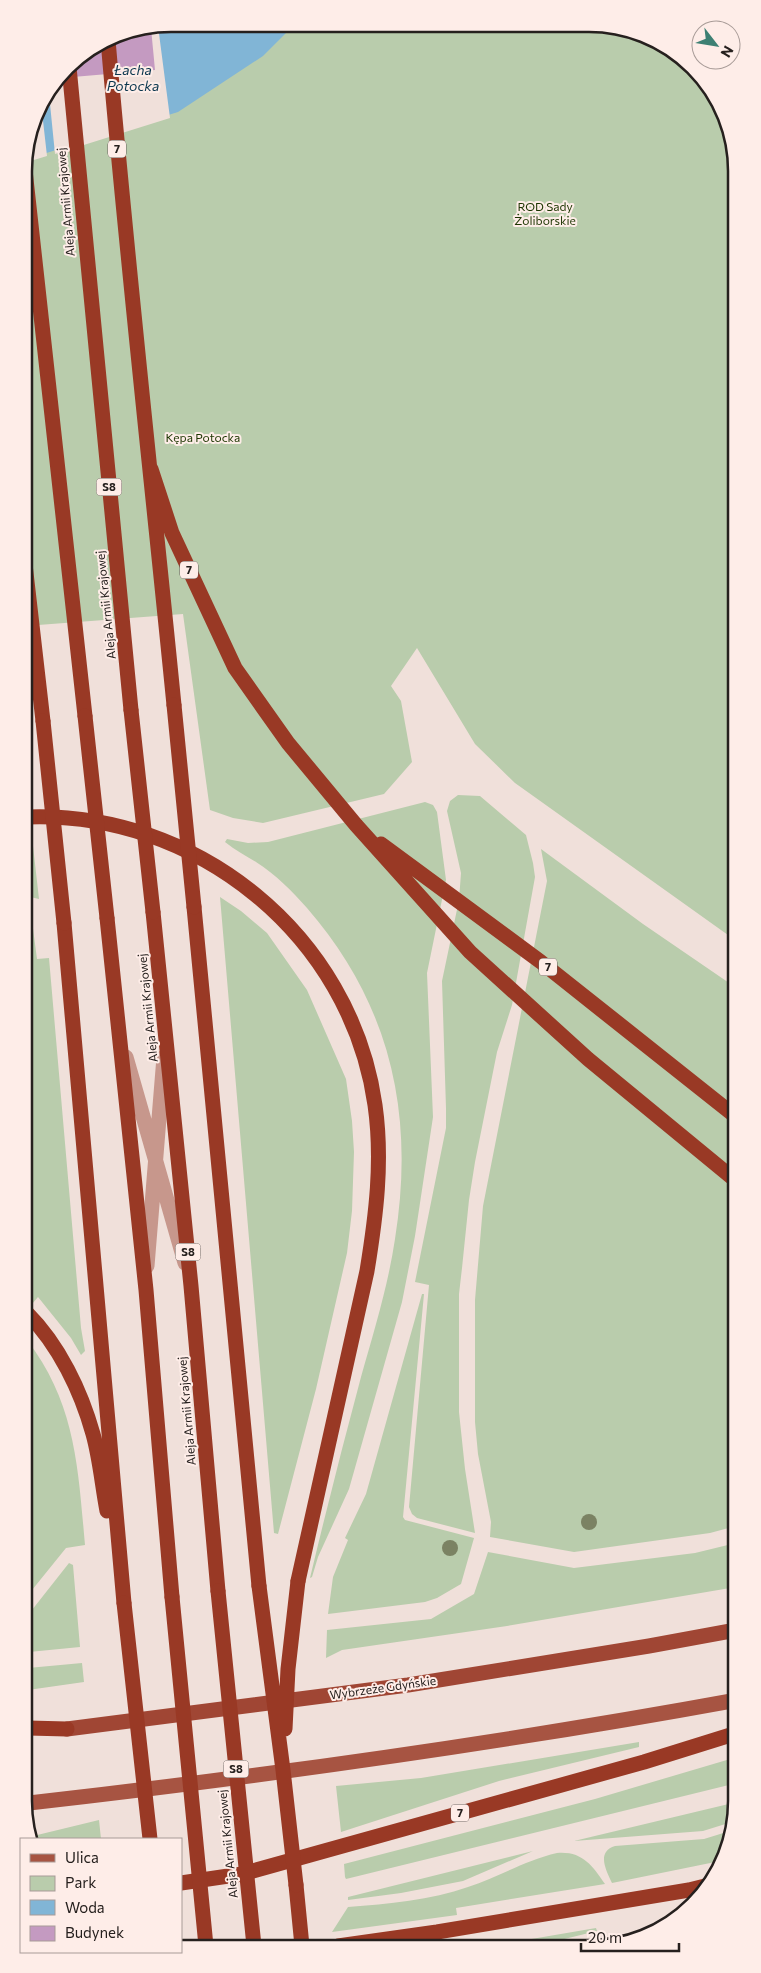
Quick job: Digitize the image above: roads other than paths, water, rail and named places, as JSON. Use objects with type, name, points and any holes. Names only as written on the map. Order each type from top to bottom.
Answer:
[{"type":"highway","name":"7","points":[[109,48],[127,259],[151,469],[172,533],[235,668],[288,743],[356,825],[541,962],[728,1110]]},
{"type":"highway","name":"Aleja Armii Krajowej","points":[[70,77],[131,710],[166,1030],[218,1591],[253,1940]]},
{"type":"highway","points":[[33,245],[146,1290],[172,1597],[205,1940]]},
{"type":"highway","points":[[151,469],[259,1586],[283,1770],[301,1940]]},
{"type":"highway","points":[[33,631],[64,923],[124,1603],[150,1838]]},
{"type":"highway","points":[[33,817],[85,820],[130,829],[175,845],[224,870],[276,912],[308,947],[329,978],[352,1022],[365,1057],[375,1104],[378,1142],[378,1190],[374,1226],[367,1271],[298,1581],[288,1669],[283,1770]]},
{"type":"highway","points":[[356,825],[470,952],[588,1059],[728,1174]]},
{"type":"highway","points":[[32,1319],[49,1339],[79,1394],[93,1435],[124,1603]]},
{"type":"highway","name":"Wybrzeże Gdyńskie","points":[[67,1730],[408,1685],[563,1661],[728,1631]]},
{"type":"highway","points":[[32,1728],[67,1730]]},
{"type":"highway","name":"7","points":[[182,1883],[242,1874],[634,1765],[728,1736]]},
{"type":"highway","points":[[380,1940],[591,1907],[699,1887]]},
{"type":"main road","points":[[32,1803],[198,1784],[432,1751],[728,1702]]},
{"type":"main road","name":"Wybrzeże Gdyńskie","points":[[32,1733],[67,1730]]},
{"type":"lane","points":[[146,1290],[166,1030]]},
{"type":"lane","points":[[118,1032],[191,1286]]},
{"type":"water","name":"Łacha Potocka","points":[[163,33],[286,33],[263,56],[178,112],[34,157],[40,127],[47,110],[61,87],[87,61],[118,43],[145,35]]},
{"type":"park label","name":"ROD Sady Żoliborskie","points":[[545,214]]},
{"type":"park label","name":"Kępa Potocka","points":[[203,438]]}]
